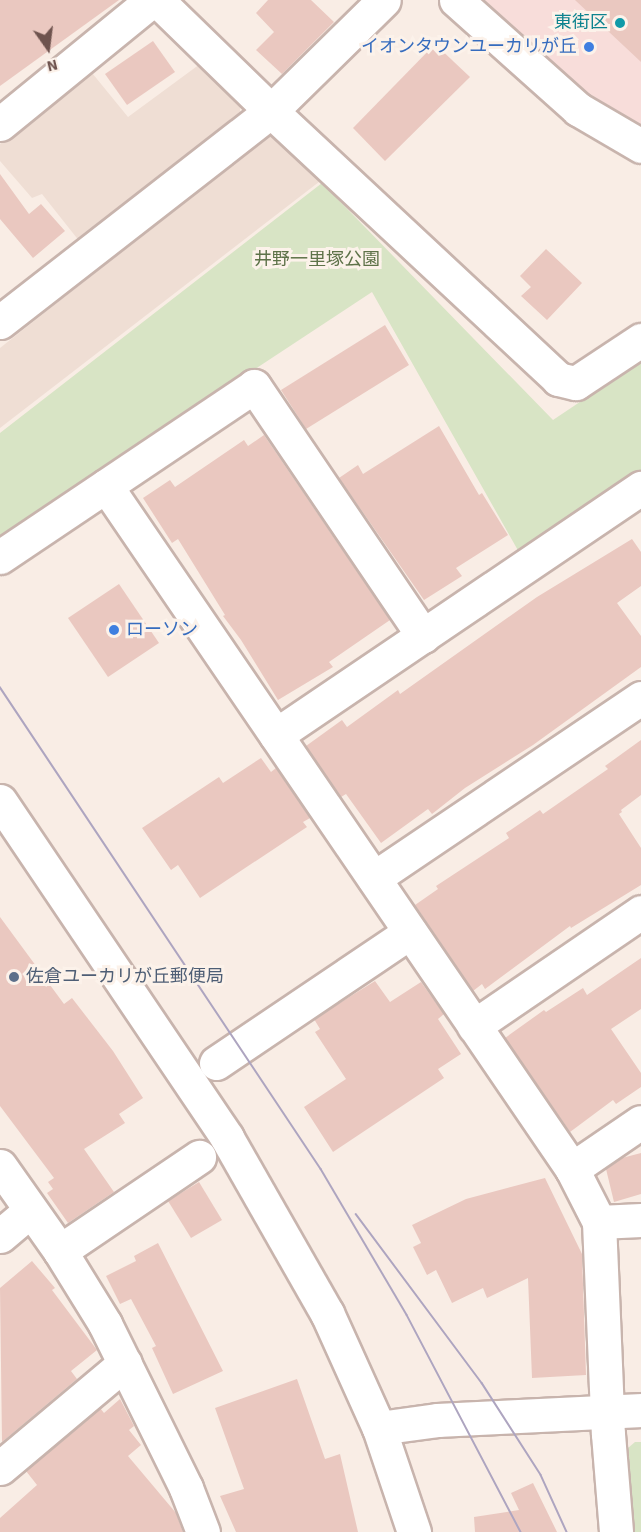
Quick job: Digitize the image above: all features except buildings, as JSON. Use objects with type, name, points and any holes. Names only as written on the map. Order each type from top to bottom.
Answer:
[{"type":"street","points":[[0,124],[152,0]]},
{"type":"street","points":[[157,0],[271,111],[558,379],[576,383],[641,340]]},
{"type":"street","points":[[0,322],[271,111],[384,0]]},
{"type":"street","points":[[456,0],[578,110],[641,146]]},
{"type":"street","points":[[0,557],[254,386],[423,636]]},
{"type":"street","points":[[106,486],[572,1169],[599,1222],[607,1412],[616,1532]]},
{"type":"street","points":[[276,735],[641,488]]},
{"type":"street","points":[[374,878],[641,698]]},
{"type":"street","points":[[0,801],[227,1138],[327,1313],[379,1428],[414,1532]]},
{"type":"street","points":[[474,1026],[641,912]]},
{"type":"street","points":[[216,1063],[410,932]]},
{"type":"street","points":[[572,1169],[641,1122]]},
{"type":"street","points":[[60,1251],[199,1156]]},
{"type":"street","points":[[0,1166],[60,1251],[105,1324],[186,1488],[199,1530]]},
{"type":"street","points":[[0,1236],[30,1211]]},
{"type":"street","points":[[599,1222],[641,1220]]},
{"type":"street","points":[[0,1468],[125,1363]]},
{"type":"street","points":[[379,1428],[438,1420],[641,1410]]},
{"type":"shaded area","name":"イオンタウンユーカリが丘","points":[[484,0],[641,0],[641,126],[589,94]]},
{"type":"shaded area","points":[[200,64],[240,103],[240,118],[80,242],[42,194],[32,198],[0,161],[0,144],[88,68],[128,117]]},
{"type":"shaded area","points":[[277,135],[328,175],[0,428],[0,348],[266,137]]},
{"type":"green space","name":"井野一里塚公園","points":[[322,183],[553,420],[641,361],[641,473],[520,554],[372,292],[0,537],[0,433]]},
{"type":"green space","points":[[635,1442],[641,1442],[641,1532],[633,1532],[628,1448]]},
{"type":"tram line","points":[[0,687],[321,1169],[407,1315],[521,1532]]},
{"type":"tram line","points":[[356,1214],[482,1383],[541,1475],[567,1532]]},
{"type":"place","name":"東街区","points":[[620,23]]},
{"type":"place","name":"イオンタウンユーカリが丘","points":[[589,47]]},
{"type":"place","name":"ローソン","points":[[114,630]]},
{"type":"place","name":"佐倉ユーカリが丘郵便局","points":[[14,977]]}]
